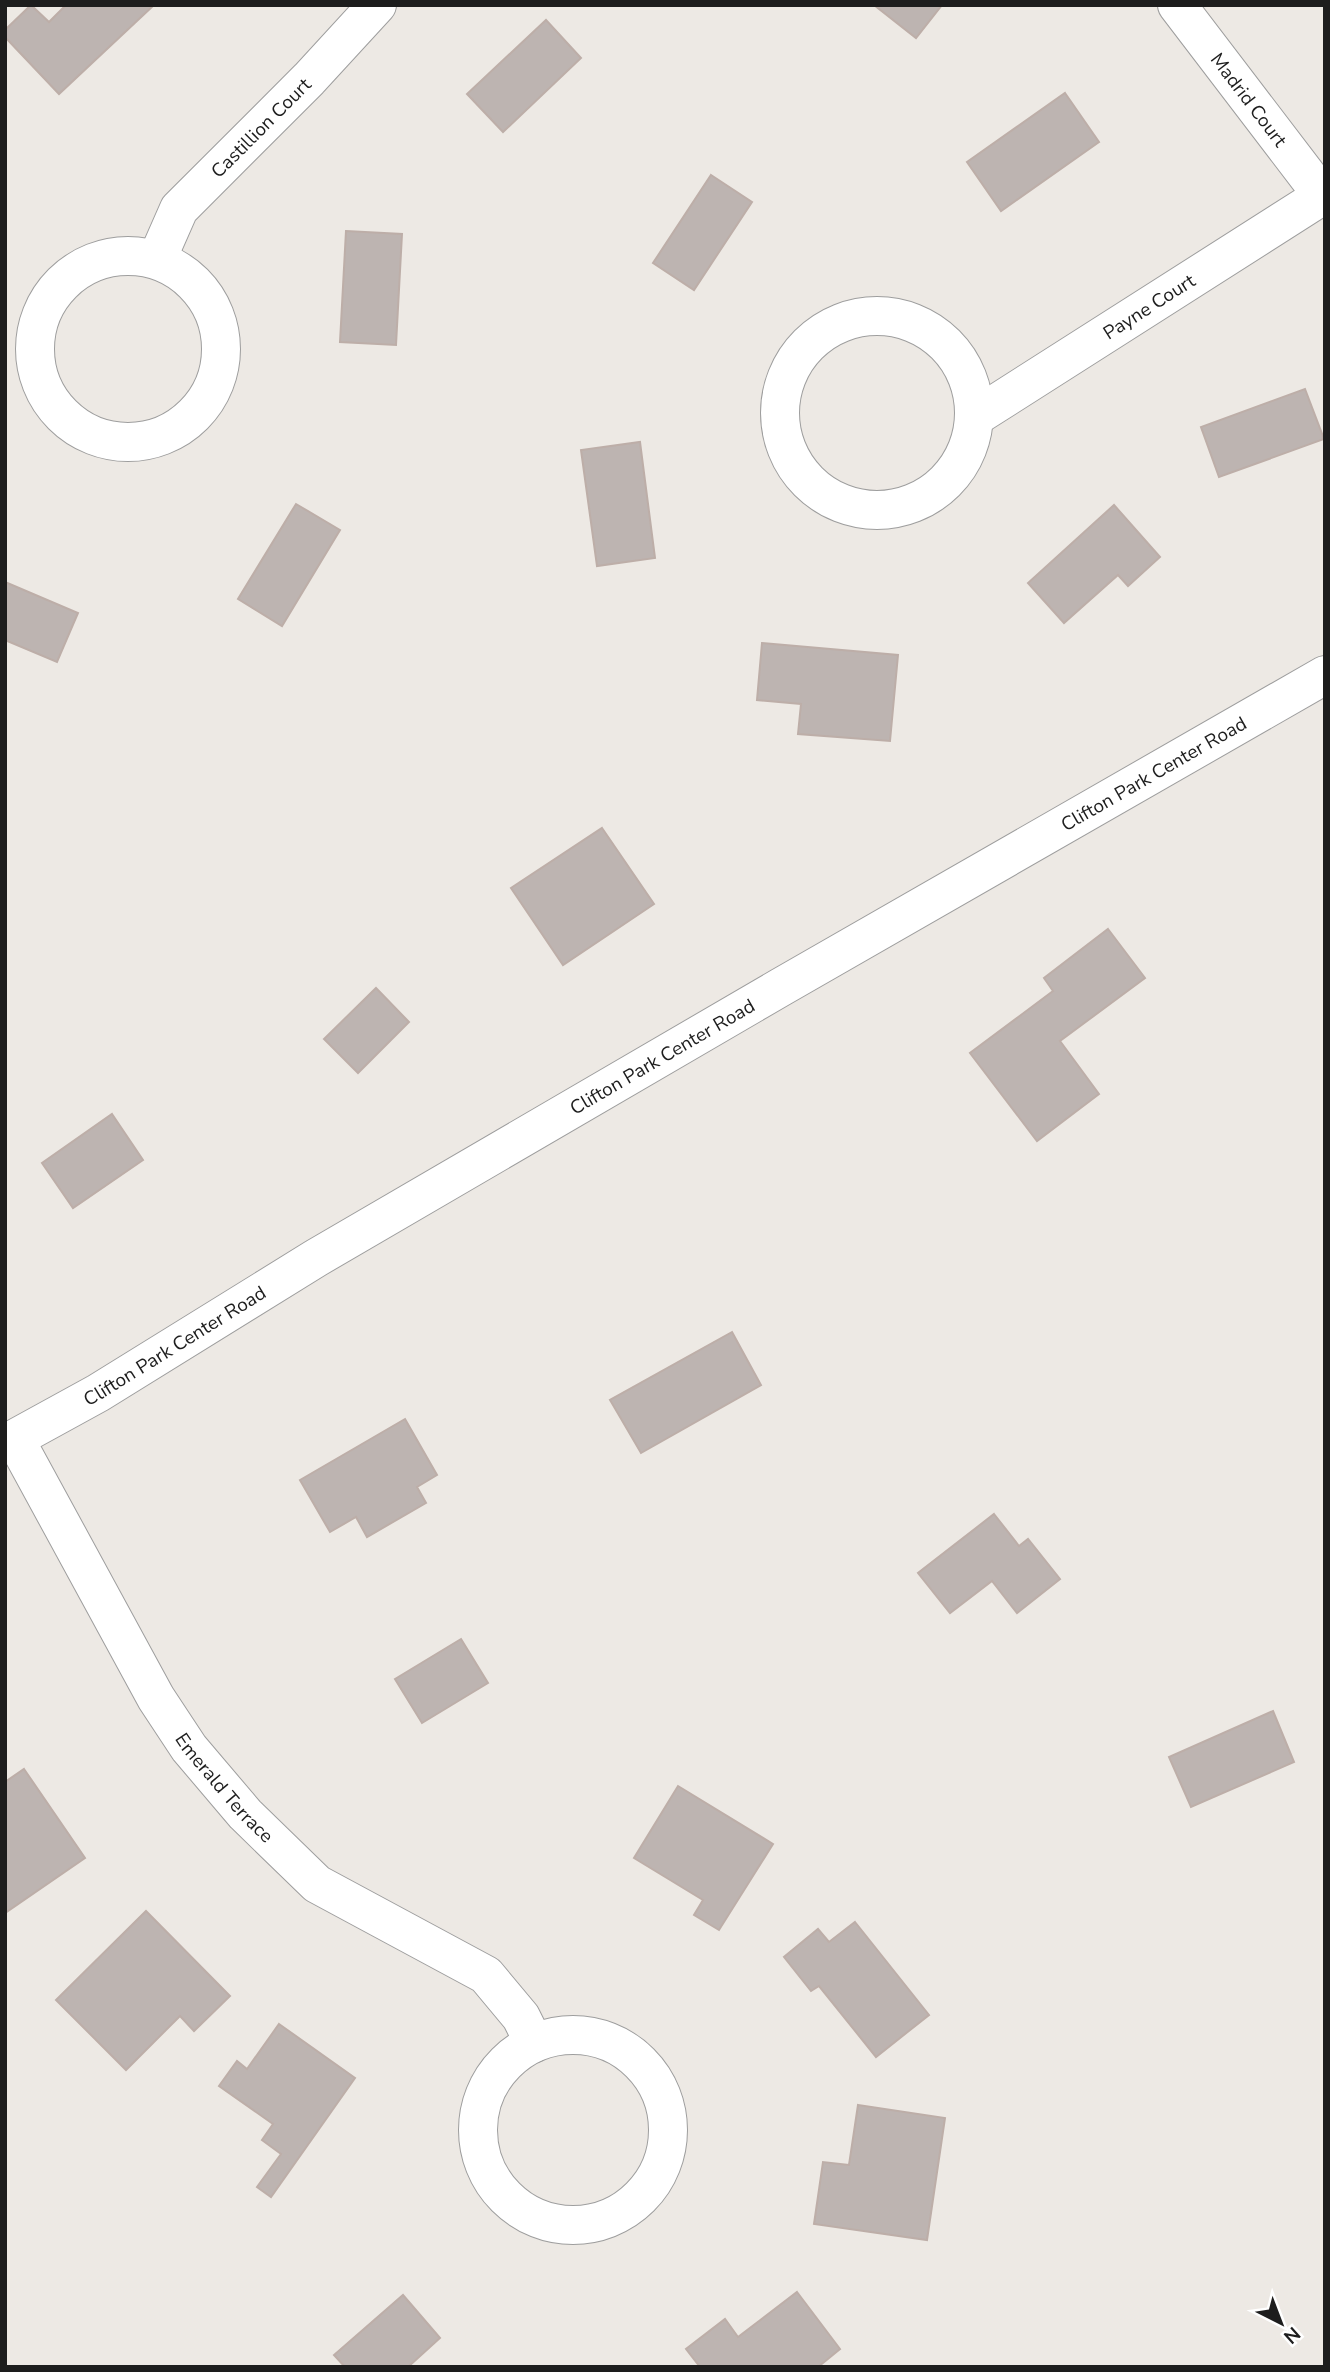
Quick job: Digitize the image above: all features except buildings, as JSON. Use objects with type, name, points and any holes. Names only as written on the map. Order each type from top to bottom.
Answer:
[{"type":"street","name":"Castillion Court","points":[[157,259],[179,209],[309,79],[377,5]]},
{"type":"street","name":"Madrid Court","points":[[1177,5],[1323,194]]},
{"type":"street","name":"Payne Court","points":[[975,417],[1323,194]]},
{"type":"street","points":[[135,255],[157,259],[178,269],[196,284],[210,302],[219,323],[222,346],[220,370],[212,392],[198,411],[181,426],[160,437],[138,442],[116,442],[94,436],[74,426],[58,411],[37,372],[37,328],[44,307],[56,289],[73,273],[92,262],[113,256],[135,255]]},
{"type":"street","points":[[869,315],[892,316],[915,323],[935,334],[953,351],[973,393],[975,417],[971,440],[961,461],[947,480],[929,495],[908,505],[885,510],[861,509],[838,503],[818,491],[801,475],[789,456],[781,433],[779,410],[782,386],[806,345],[824,330],[845,320],[869,315]]},
{"type":"street","name":"Clifton Park Center Road","points":[[10,1441],[98,1393],[316,1258],[768,994],[1325,675]]},
{"type":"street","name":"Emerald Terrace","points":[[10,1441],[156,1698],[189,1748],[245,1814],[317,1884],[486,1975],[521,2017],[534,2043]]},
{"type":"street","points":[[579,2035],[622,2048],[640,2062],[654,2080],[664,2101],[667,2134],[660,2167],[649,2187],[634,2204],[614,2216],[570,2226],[536,2218],[507,2199],[492,2181],[482,2160],[477,2137],[479,2114],[486,2092],[498,2072],[514,2055],[534,2043],[556,2036],[579,2035]]}]
